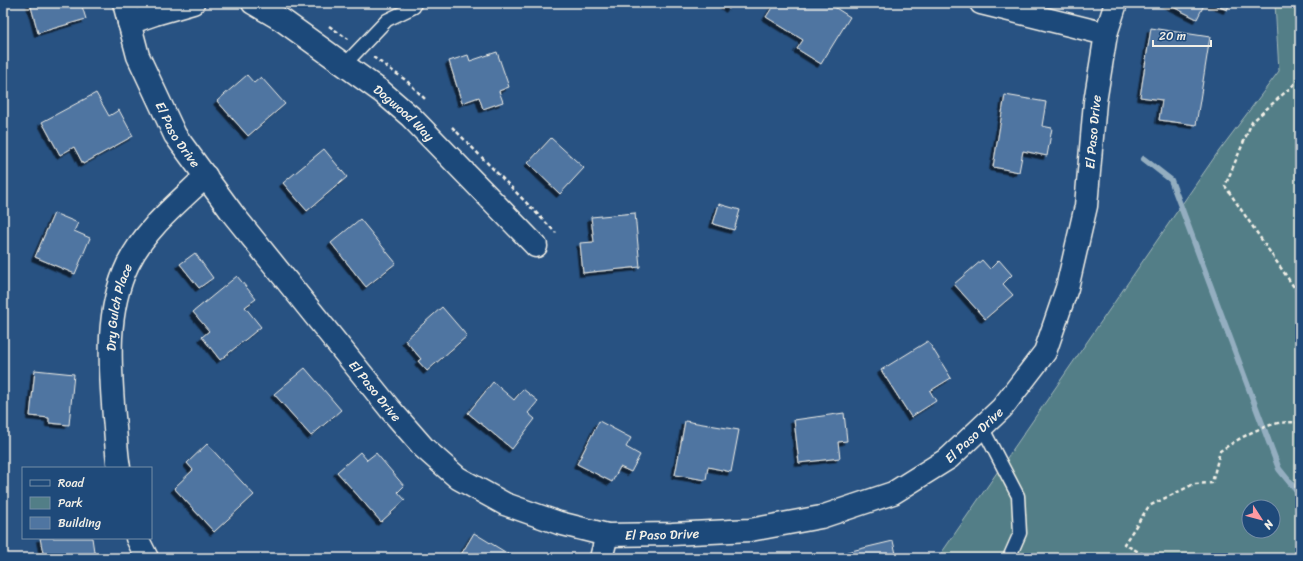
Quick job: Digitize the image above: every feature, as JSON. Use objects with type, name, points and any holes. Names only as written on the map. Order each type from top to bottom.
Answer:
[{"type":"street","points":[[126,13],[155,14],[193,3]]},
{"type":"street","name":"Dogwood Way","points":[[253,3],[282,20],[382,92],[411,117],[536,246]]},
{"type":"street","points":[[981,3],[1106,34]]},
{"type":"street","name":"El Paso Drive","points":[[126,13],[138,56],[175,135],[234,214],[390,409],[424,448],[458,478],[505,504],[559,522],[607,535],[672,534],[750,530],[821,516],[893,492],[949,458],[1002,408],[1045,352],[1067,288],[1086,206],[1095,102],[1106,34],[1116,3]]},
{"type":"street","name":"Dry Gulch Place","points":[[119,467],[111,357],[111,323],[119,292],[128,265],[145,238],[206,176]]},
{"type":"street","points":[[601,558],[607,535]]},
{"type":"street","points":[[138,539],[147,558]]},
{"type":"lane","points":[[344,65],[387,20],[414,7],[412,3]]},
{"type":"lane","points":[[982,427],[1018,496],[1020,533],[1009,558]]},
{"type":"path","points":[[1300,79],[1252,122],[1225,186],[1300,296]]},
{"type":"path","points":[[1150,558],[1124,544],[1149,506],[1194,484],[1212,483],[1220,451],[1244,435],[1286,421],[1300,423]]},
{"type":"green space","points":[[1275,3],[1300,3],[1300,558],[938,558],[1216,155],[1279,71]]},
{"type":"building","points":[[30,3],[81,3],[86,19],[38,33]]},
{"type":"building","points":[[722,3],[734,3],[729,9]]},
{"type":"building","points":[[775,3],[790,3],[794,6],[795,3],[828,3],[850,17],[821,64],[797,49],[803,40],[766,17]]},
{"type":"building","points":[[1165,3],[1205,3],[1197,19]]},
{"type":"building","points":[[1210,3],[1230,3],[1227,10]]},
{"type":"building","points":[[1151,28],[1210,37],[1196,125],[1159,120],[1162,100],[1140,97]]},
{"type":"building","points":[[497,52],[509,87],[499,91],[503,102],[483,109],[479,97],[462,103],[449,61],[468,55],[470,61]]},
{"type":"building","points":[[247,75],[254,83],[261,77],[285,104],[248,136],[217,101]]},
{"type":"building","points":[[96,93],[109,116],[119,110],[133,136],[83,164],[74,147],[60,155],[42,122]]},
{"type":"building","points":[[1005,95],[1046,102],[1042,126],[1052,128],[1047,156],[1023,151],[1019,172],[993,167]]},
{"type":"building","points":[[551,138],[584,168],[560,194],[528,163]]},
{"type":"building","points":[[324,149],[347,177],[307,211],[283,183]]},
{"type":"building","points":[[719,204],[740,210],[734,230],[713,224]]},
{"type":"building","points":[[54,213],[78,223],[74,231],[90,238],[75,274],[35,257]]},
{"type":"building","points":[[635,213],[640,267],[583,273],[580,243],[594,242],[591,217]]},
{"type":"building","points":[[360,219],[396,263],[366,287],[331,243]]},
{"type":"building","points":[[195,253],[213,278],[199,288],[180,264]]},
{"type":"building","points":[[982,260],[990,269],[999,260],[1012,275],[1003,284],[1013,295],[985,319],[954,284]]},
{"type":"building","points":[[237,276],[256,299],[245,307],[261,327],[220,360],[202,337],[209,331],[193,312]]},
{"type":"building","points":[[442,307],[467,336],[427,371],[418,361],[421,359],[405,340]]},
{"type":"building","points":[[928,341],[951,378],[930,391],[936,401],[911,417],[881,370]]},
{"type":"building","points":[[305,368],[341,410],[311,436],[274,394]]},
{"type":"building","points":[[35,370],[74,374],[69,425],[49,423],[49,418],[30,416]]},
{"type":"building","points":[[493,382],[514,400],[523,389],[538,401],[528,413],[535,419],[512,449],[468,413]]},
{"type":"building","points":[[844,413],[847,441],[838,442],[840,458],[799,463],[794,420]]},
{"type":"building","points":[[599,421],[631,438],[626,447],[640,455],[631,472],[620,467],[612,482],[577,464]]},
{"type":"building","points":[[685,421],[739,430],[731,472],[708,467],[706,480],[675,475]]},
{"type":"building","points":[[207,444],[254,495],[214,532],[174,488],[193,470],[187,463]]},
{"type":"building","points":[[360,452],[367,460],[376,453],[404,486],[398,492],[405,500],[381,522],[337,472]]},
{"type":"building","points":[[474,533],[515,558],[459,558]]},
{"type":"building","points":[[40,539],[92,539],[95,558],[44,558]]},
{"type":"building","points":[[893,541],[897,558],[848,558],[847,552]]},
{"type":"waterway","points":[[1144,159],[1171,180],[1279,469],[1300,495]]}]
